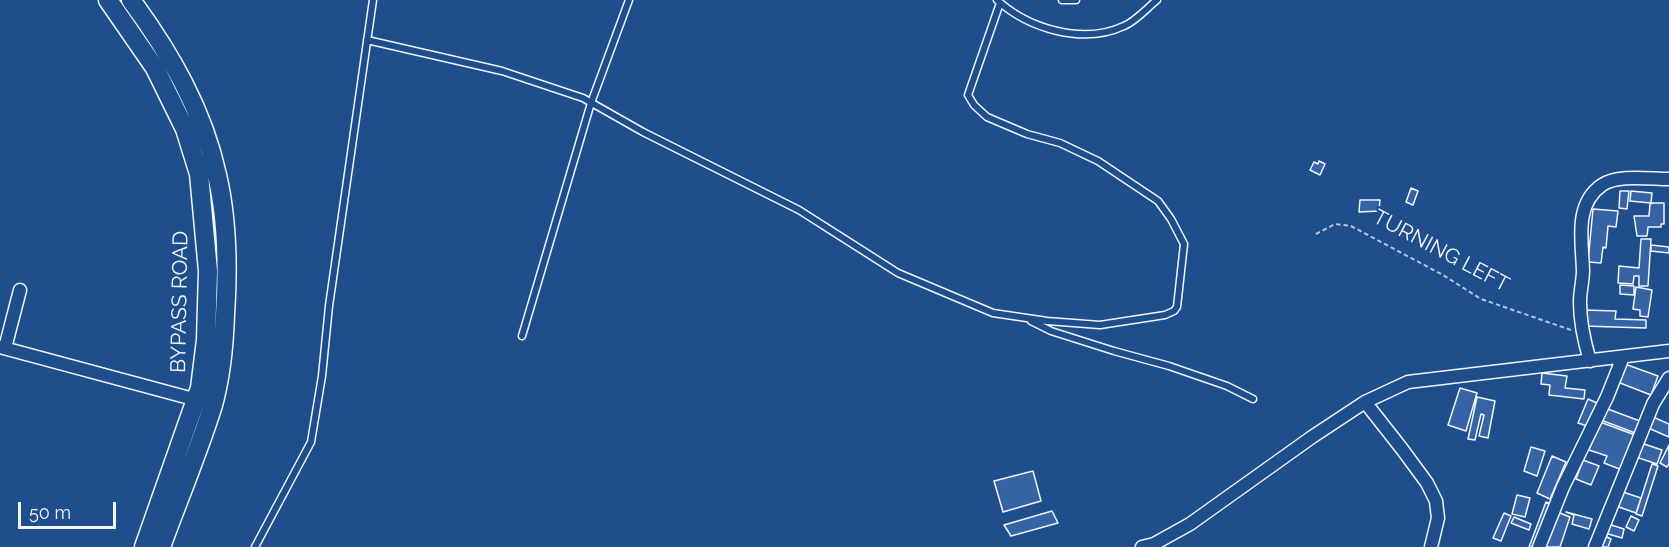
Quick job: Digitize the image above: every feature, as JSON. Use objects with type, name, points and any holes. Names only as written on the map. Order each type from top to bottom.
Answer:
[{"type":"main road","name":"BYPASS ROAD","points":[[108,0],[155,68],[185,129],[199,174],[208,271],[206,340],[197,400],[144,547]]},
{"type":"main road","name":"BYPASS ROAD","points":[[131,0],[155,32],[180,74],[198,116],[217,175],[225,232],[227,293],[223,353],[215,394],[161,547]]},
{"type":"street","points":[[1590,361],[1582,334],[1580,300],[1583,273],[1580,233],[1584,208],[1593,192],[1603,184],[1615,179],[1669,179]]},
{"type":"street","points":[[20,290],[3,348],[197,400]]},
{"type":"street","points":[[1142,547],[1154,544],[1190,524],[1365,402],[1408,382],[1669,351]]},
{"type":"street","points":[[1539,547],[1563,487],[1623,357]]},
{"type":"street","points":[[1595,547],[1649,414],[1669,378]]},
{"type":"street","points":[[1365,402],[1409,457],[1436,501],[1438,518],[1431,547]]},
{"type":"lane","points":[[255,547],[311,442],[373,0]]},
{"type":"lane","points":[[522,336],[591,103],[629,0]]},
{"type":"lane","points":[[1062,0],[1076,0]]},
{"type":"lane","points":[[367,40],[502,70],[583,98],[732,178],[799,210],[898,273],[993,313],[1100,325],[1165,315],[1174,311],[1185,244],[1171,219],[1158,201],[1098,161],[1060,143],[1027,134],[987,117],[974,105],[968,95],[998,2],[1011,13],[1049,28],[1081,36],[1098,34],[1125,26],[1157,0]]},
{"type":"lane","points":[[1025,318],[1051,331],[1209,379],[1253,399]]},
{"type":"path","name":"TURNING LEFT","points":[[1316,234],[1335,224],[1351,226],[1443,275],[1481,299],[1582,334]]},
{"type":"building","points":[[1319,161],[1325,164],[1320,175],[1310,170],[1314,162],[1318,164]]},
{"type":"building","points":[[1411,188],[1418,191],[1413,205],[1406,202]]},
{"type":"building","points":[[1620,191],[1629,191],[1627,209],[1619,208]]},
{"type":"building","points":[[1631,191],[1652,193],[1651,203],[1630,201]]},
{"type":"building","points":[[1360,200],[1380,200],[1379,211],[1359,212]]},
{"type":"building","points":[[1664,203],[1664,224],[1661,224],[1661,227],[1648,227],[1647,236],[1637,236],[1634,216],[1649,216],[1650,204]]},
{"type":"building","points":[[1593,209],[1618,211],[1616,227],[1608,226],[1606,248],[1603,247],[1601,263],[1588,262]]},
{"type":"building","points":[[1641,239],[1651,239],[1648,286],[1639,286],[1639,276],[1634,276],[1633,284],[1618,283],[1619,266],[1639,268]]},
{"type":"building","points":[[1651,245],[1669,247],[1669,253],[1651,251]]},
{"type":"building","points":[[1620,285],[1634,286],[1634,295],[1620,294]]},
{"type":"building","points":[[1636,287],[1652,290],[1648,317],[1640,316],[1640,310],[1633,309]]},
{"type":"building","points":[[1583,310],[1616,311],[1615,319],[1646,320],[1646,328],[1583,326]]},
{"type":"building","points":[[1622,363],[1658,376],[1651,395],[1615,381]]},
{"type":"building","points":[[1542,373],[1567,376],[1565,388],[1585,390],[1584,399],[1549,395],[1550,385],[1541,384]]},
{"type":"building","points":[[1460,388],[1477,393],[1466,431],[1448,425]]},
{"type":"building","points":[[1477,397],[1495,401],[1488,438],[1479,436],[1484,415],[1481,414],[1475,440],[1468,439]]},
{"type":"building","points":[[1588,399],[1597,403],[1587,426],[1578,423]]},
{"type":"building","points":[[1605,408],[1640,421],[1635,433],[1601,420]]},
{"type":"building","points":[[1651,416],[1669,424],[1669,437],[1646,427]]},
{"type":"building","points":[[1600,422],[1635,435],[1622,470],[1604,463],[1607,456],[1589,450]]},
{"type":"building","points":[[1638,442],[1662,450],[1657,464],[1633,456]]},
{"type":"building","points":[[1669,445],[1669,464],[1667,467],[1660,463]]},
{"type":"building","points":[[1531,447],[1545,451],[1537,476],[1524,471]]},
{"type":"building","points":[[1552,456],[1566,462],[1550,499],[1537,493]]},
{"type":"building","points":[[1583,460],[1599,466],[1591,485],[1576,479]]},
{"type":"building","points":[[1652,464],[1658,466],[1642,516],[1636,514]]},
{"type":"building","points":[[1033,471],[1041,501],[1003,512],[994,481]]},
{"type":"building","points":[[1620,491],[1641,498],[1636,513],[1616,506]]},
{"type":"building","points":[[1517,495],[1530,498],[1525,517],[1512,514]]},
{"type":"building","points":[[1546,502],[1554,505],[1539,547],[1529,547]]},
{"type":"building","points":[[1052,511],[1058,523],[1011,536],[1004,525]]},
{"type":"building","points":[[1555,511],[1570,517],[1560,547],[1543,547]]},
{"type":"building","points":[[1566,512],[1592,519],[1589,529],[1572,524],[1574,515]]},
{"type":"building","points":[[1504,513],[1511,516],[1501,541],[1493,538]]},
{"type":"building","points":[[1631,516],[1639,520],[1634,531],[1626,527]]},
{"type":"building","points":[[1514,517],[1531,524],[1529,530],[1511,523]]},
{"type":"building","points":[[1608,524],[1624,529],[1622,538],[1605,533]]},
{"type":"building","points":[[1601,534],[1611,539],[1608,547],[1596,547]]}]
